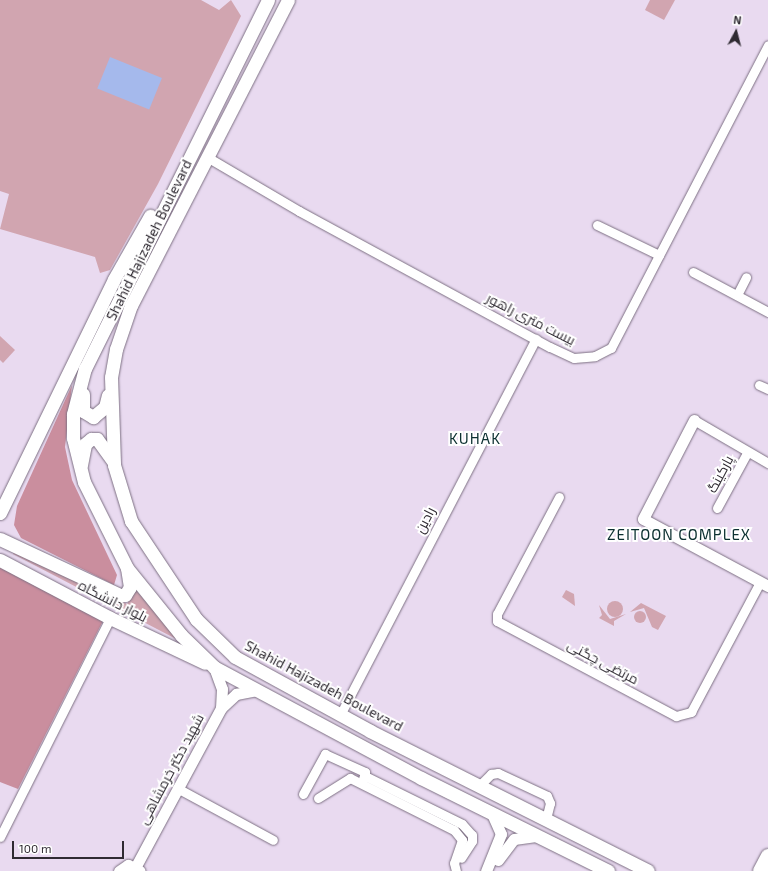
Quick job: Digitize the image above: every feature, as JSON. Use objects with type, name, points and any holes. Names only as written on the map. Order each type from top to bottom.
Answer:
[{"type":"main road","name":"Shahid Hajizadeh Boulevard","points":[[268,0],[194,143],[85,368],[73,414],[73,438],[81,470],[98,515],[127,568],[181,635],[214,667],[536,836],[608,871]]},
{"type":"main road","name":"Shahid Hajizadeh Boulevard","points":[[288,0],[131,305],[116,349],[111,377],[114,465],[131,521],[163,572],[210,634],[234,657],[265,676],[340,715],[648,871]]},
{"type":"main road","points":[[0,513],[114,279],[194,143]]},
{"type":"main road","points":[[85,368],[83,411],[87,417],[100,414],[105,407],[111,377]]},
{"type":"main road","points":[[81,470],[82,454],[90,439],[97,439],[105,447],[114,465]]},
{"type":"main road","name":"بلوار دانشگاه","points":[[0,539],[120,595],[124,595],[130,587],[127,568]]},
{"type":"main road","points":[[27,574],[36,555]]},
{"type":"main road","name":"بلوار دانشگاه","points":[[0,560],[110,618],[214,667]]},
{"type":"main road","points":[[485,788],[492,802],[487,810]]},
{"type":"main road","points":[[760,871],[768,856]]},
{"type":"street","name":"بیست متری راهور","points":[[207,157],[299,211],[536,339],[574,358],[595,356],[611,348],[768,45]]},
{"type":"street","points":[[597,225],[659,254]]},
{"type":"street","points":[[693,272],[768,312]]},
{"type":"street","points":[[737,295],[746,277]]},
{"type":"street","name":"رادین","points":[[340,715],[536,339]]},
{"type":"street","points":[[759,385],[768,389]]},
{"type":"street","points":[[764,584],[644,519],[694,420],[747,453],[768,463]]},
{"type":"street","name":"پارکینگ","points":[[717,508],[747,453]]},
{"type":"street","name":"مرتضی چگنی","points":[[558,497],[497,614],[497,621],[676,716],[690,712],[764,584]]},
{"type":"street","points":[[0,837],[110,618]]},
{"type":"street","name":"شهید دکتر خرمشاهی","points":[[214,667],[222,689],[221,708]]},
{"type":"street","name":"شهید دکتر خرمشاهی","points":[[138,869],[177,788],[221,708],[236,694],[257,690]]},
{"type":"street","points":[[303,794],[326,754],[365,772],[363,780]]},
{"type":"street","points":[[485,788],[491,774],[498,772],[547,796],[550,804],[546,819]]},
{"type":"street","points":[[318,798],[336,790],[347,778],[363,780],[465,827],[472,841],[456,870]]},
{"type":"street","points":[[177,788],[273,840]]},
{"type":"street","points":[[486,871],[501,834],[487,810]]},
{"type":"street","points":[[492,871],[514,839],[536,836]]},
{"type":"street","points":[[119,871],[124,866],[138,869]]},
{"type":"shaded area","points":[[0,0],[201,0],[219,10],[231,0],[241,16],[158,184],[110,270],[100,273],[95,257],[0,229],[9,194],[0,191]]},
{"type":"shaded area","points":[[650,0],[675,0],[664,20],[645,10]]},
{"type":"shaded area","points":[[0,336],[15,350],[3,363],[0,360]]},
{"type":"shaded area","points":[[72,385],[65,447],[72,480],[117,575],[114,585],[21,538],[14,525],[17,506]]},
{"type":"shaded area","points":[[16,549],[127,604],[136,590],[180,641],[13,554]]},
{"type":"shaded area","points":[[0,567],[103,621],[18,789],[0,782]]},
{"type":"shaded area","points":[[566,590],[574,594],[575,606],[562,597]]},
{"type":"shaded area","points":[[615,601],[622,606],[623,609],[618,616],[615,617],[608,612],[607,609],[612,602]]},
{"type":"shaded area","points":[[641,603],[666,616],[658,630],[652,627],[644,608],[630,612]]},
{"type":"shaded area","points":[[599,605],[610,619],[626,614],[614,621],[614,626],[599,618],[602,615]]},
{"type":"shaded area","points":[[640,611],[644,613],[646,617],[644,621],[640,623],[636,621],[634,617],[636,613]]},
{"type":"water","points":[[110,57],[162,78],[149,110],[97,89]]},
{"type":"district","name":"KUHAK","points":[[475,439]]},
{"type":"district","name":"ZEITOON COMPLEX","points":[[679,535]]}]
